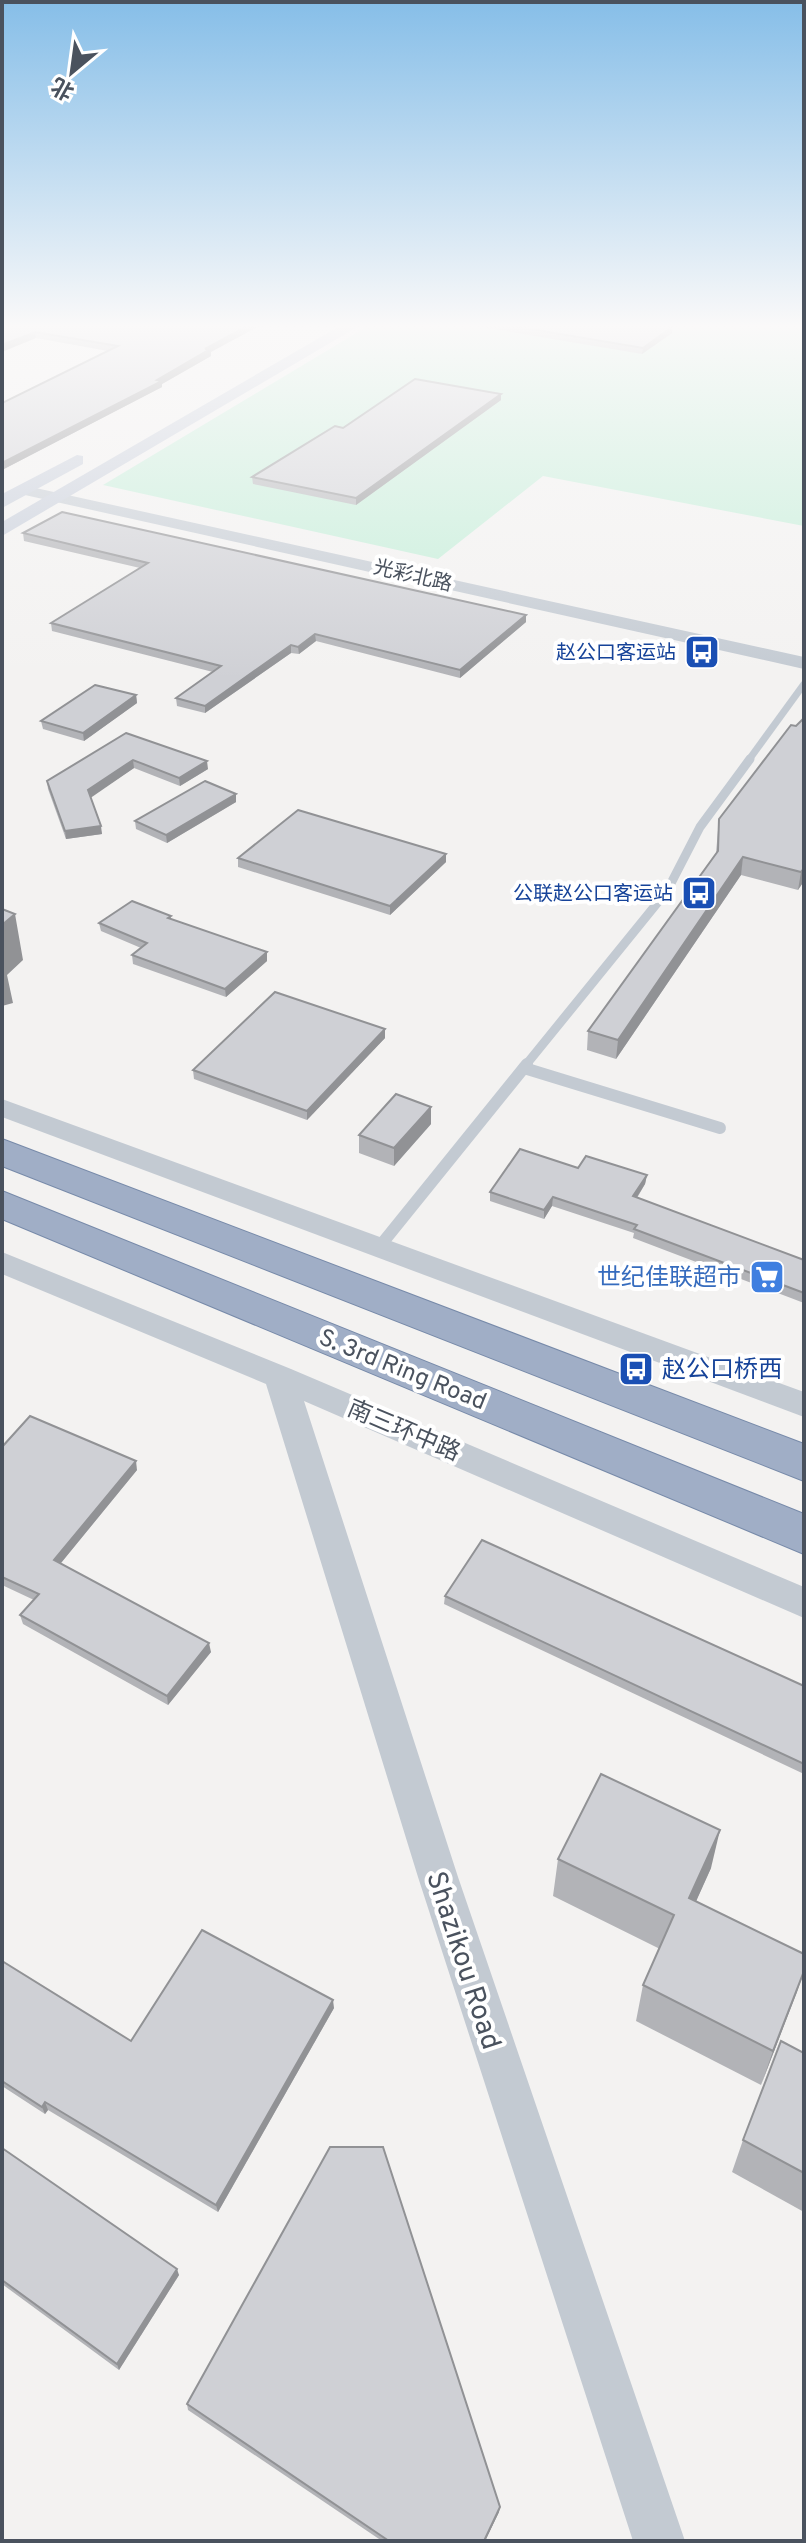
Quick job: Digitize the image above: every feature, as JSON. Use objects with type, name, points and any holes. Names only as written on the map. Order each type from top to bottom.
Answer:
[{"type":"highway","points":[[2,1133],[176,1221]]},
{"type":"highway","points":[[2,1152],[804,1463]]},
{"type":"highway","name":"S. 3rd Ring Road","points":[[2,1204],[804,1535]]},
{"type":"highway","points":[[2,1216],[98,1243]]},
{"type":"main road","points":[[2,530],[153,442]]},
{"type":"main road","points":[[2,502],[91,452]]},
{"type":"street","name":"光彩北路","points":[[22,490],[804,663]]},
{"type":"street","points":[[2,1107],[804,1405]]},
{"type":"street","name":"南三环中路","points":[[2,1262],[280,1377],[804,1603]]},
{"type":"street","name":"Shazikou Road","points":[[280,1377],[438,1877],[659,2541]]},
{"type":"lane","points":[[380,1246],[667,891],[700,827],[804,684]]},
{"type":"lane","points":[[524,1068],[720,1128]]},
{"type":"green space","points":[[175,442],[804,442],[804,526],[543,476],[438,559],[103,485]]},
{"type":"building","points":[[2,442],[44,442],[2,463]]},
{"type":"building","points":[[309,442],[435,442],[356,498],[252,477]]},
{"type":"building","points":[[62,512],[526,615],[460,670],[315,634],[298,647],[291,645],[205,706],[176,698],[221,666],[51,623],[148,563],[23,533]]},
{"type":"building","points":[[95,685],[136,695],[83,733],[41,721]]},
{"type":"building","points":[[804,718],[804,868],[801,872],[743,857],[618,1040],[588,1031],[718,851],[719,819],[791,725],[796,726]]},
{"type":"building","points":[[126,733],[207,761],[179,778],[133,760],[88,790],[101,826],[65,831],[47,781]]},
{"type":"building","points":[[205,781],[236,794],[166,835],[135,821]]},
{"type":"building","points":[[298,810],[446,854],[390,906],[238,858]]},
{"type":"building","points":[[132,901],[171,916],[168,918],[267,952],[225,989],[132,955],[147,943],[99,923]]},
{"type":"building","points":[[2,909],[15,914],[2,925]]},
{"type":"building","points":[[275,992],[385,1029],[307,1111],[193,1070]]},
{"type":"building","points":[[396,1094],[431,1107],[394,1148],[359,1135]]},
{"type":"building","points":[[520,1149],[578,1168],[586,1156],[647,1175],[633,1196],[804,1260],[804,1293],[634,1229],[637,1225],[553,1197],[544,1210],[490,1192]]},
{"type":"building","points":[[30,1416],[136,1461],[54,1560],[209,1643],[167,1696],[20,1615],[39,1594],[2,1577],[2,1447]]},
{"type":"building","points":[[482,1540],[804,1686],[804,1764],[445,1596]]},
{"type":"building","points":[[601,1774],[720,1830],[689,1898],[804,1954],[804,1971],[773,2051],[643,1985],[674,1915],[558,1859]]},
{"type":"building","points":[[202,1930],[333,2000],[216,2205],[45,2102],[42,2107],[2,2081],[2,1961],[131,2041]]},
{"type":"building","points":[[781,2041],[804,2053],[804,2173],[743,2140]]},
{"type":"building","points":[[330,2147],[383,2147],[500,2507],[484,2541],[389,2541],[187,2404]]},
{"type":"building","points":[[2,2148],[177,2269],[117,2364],[2,2280]]},
{"type":"place","name":"赵公口客运站","points":[[702,652]]},
{"type":"place","name":"公联赵公口客运站","points":[[699,893]]},
{"type":"place","name":"世纪佳联超市","points":[[767,1277]]},
{"type":"place","name":"赵公口桥西","points":[[636,1369]]}]
